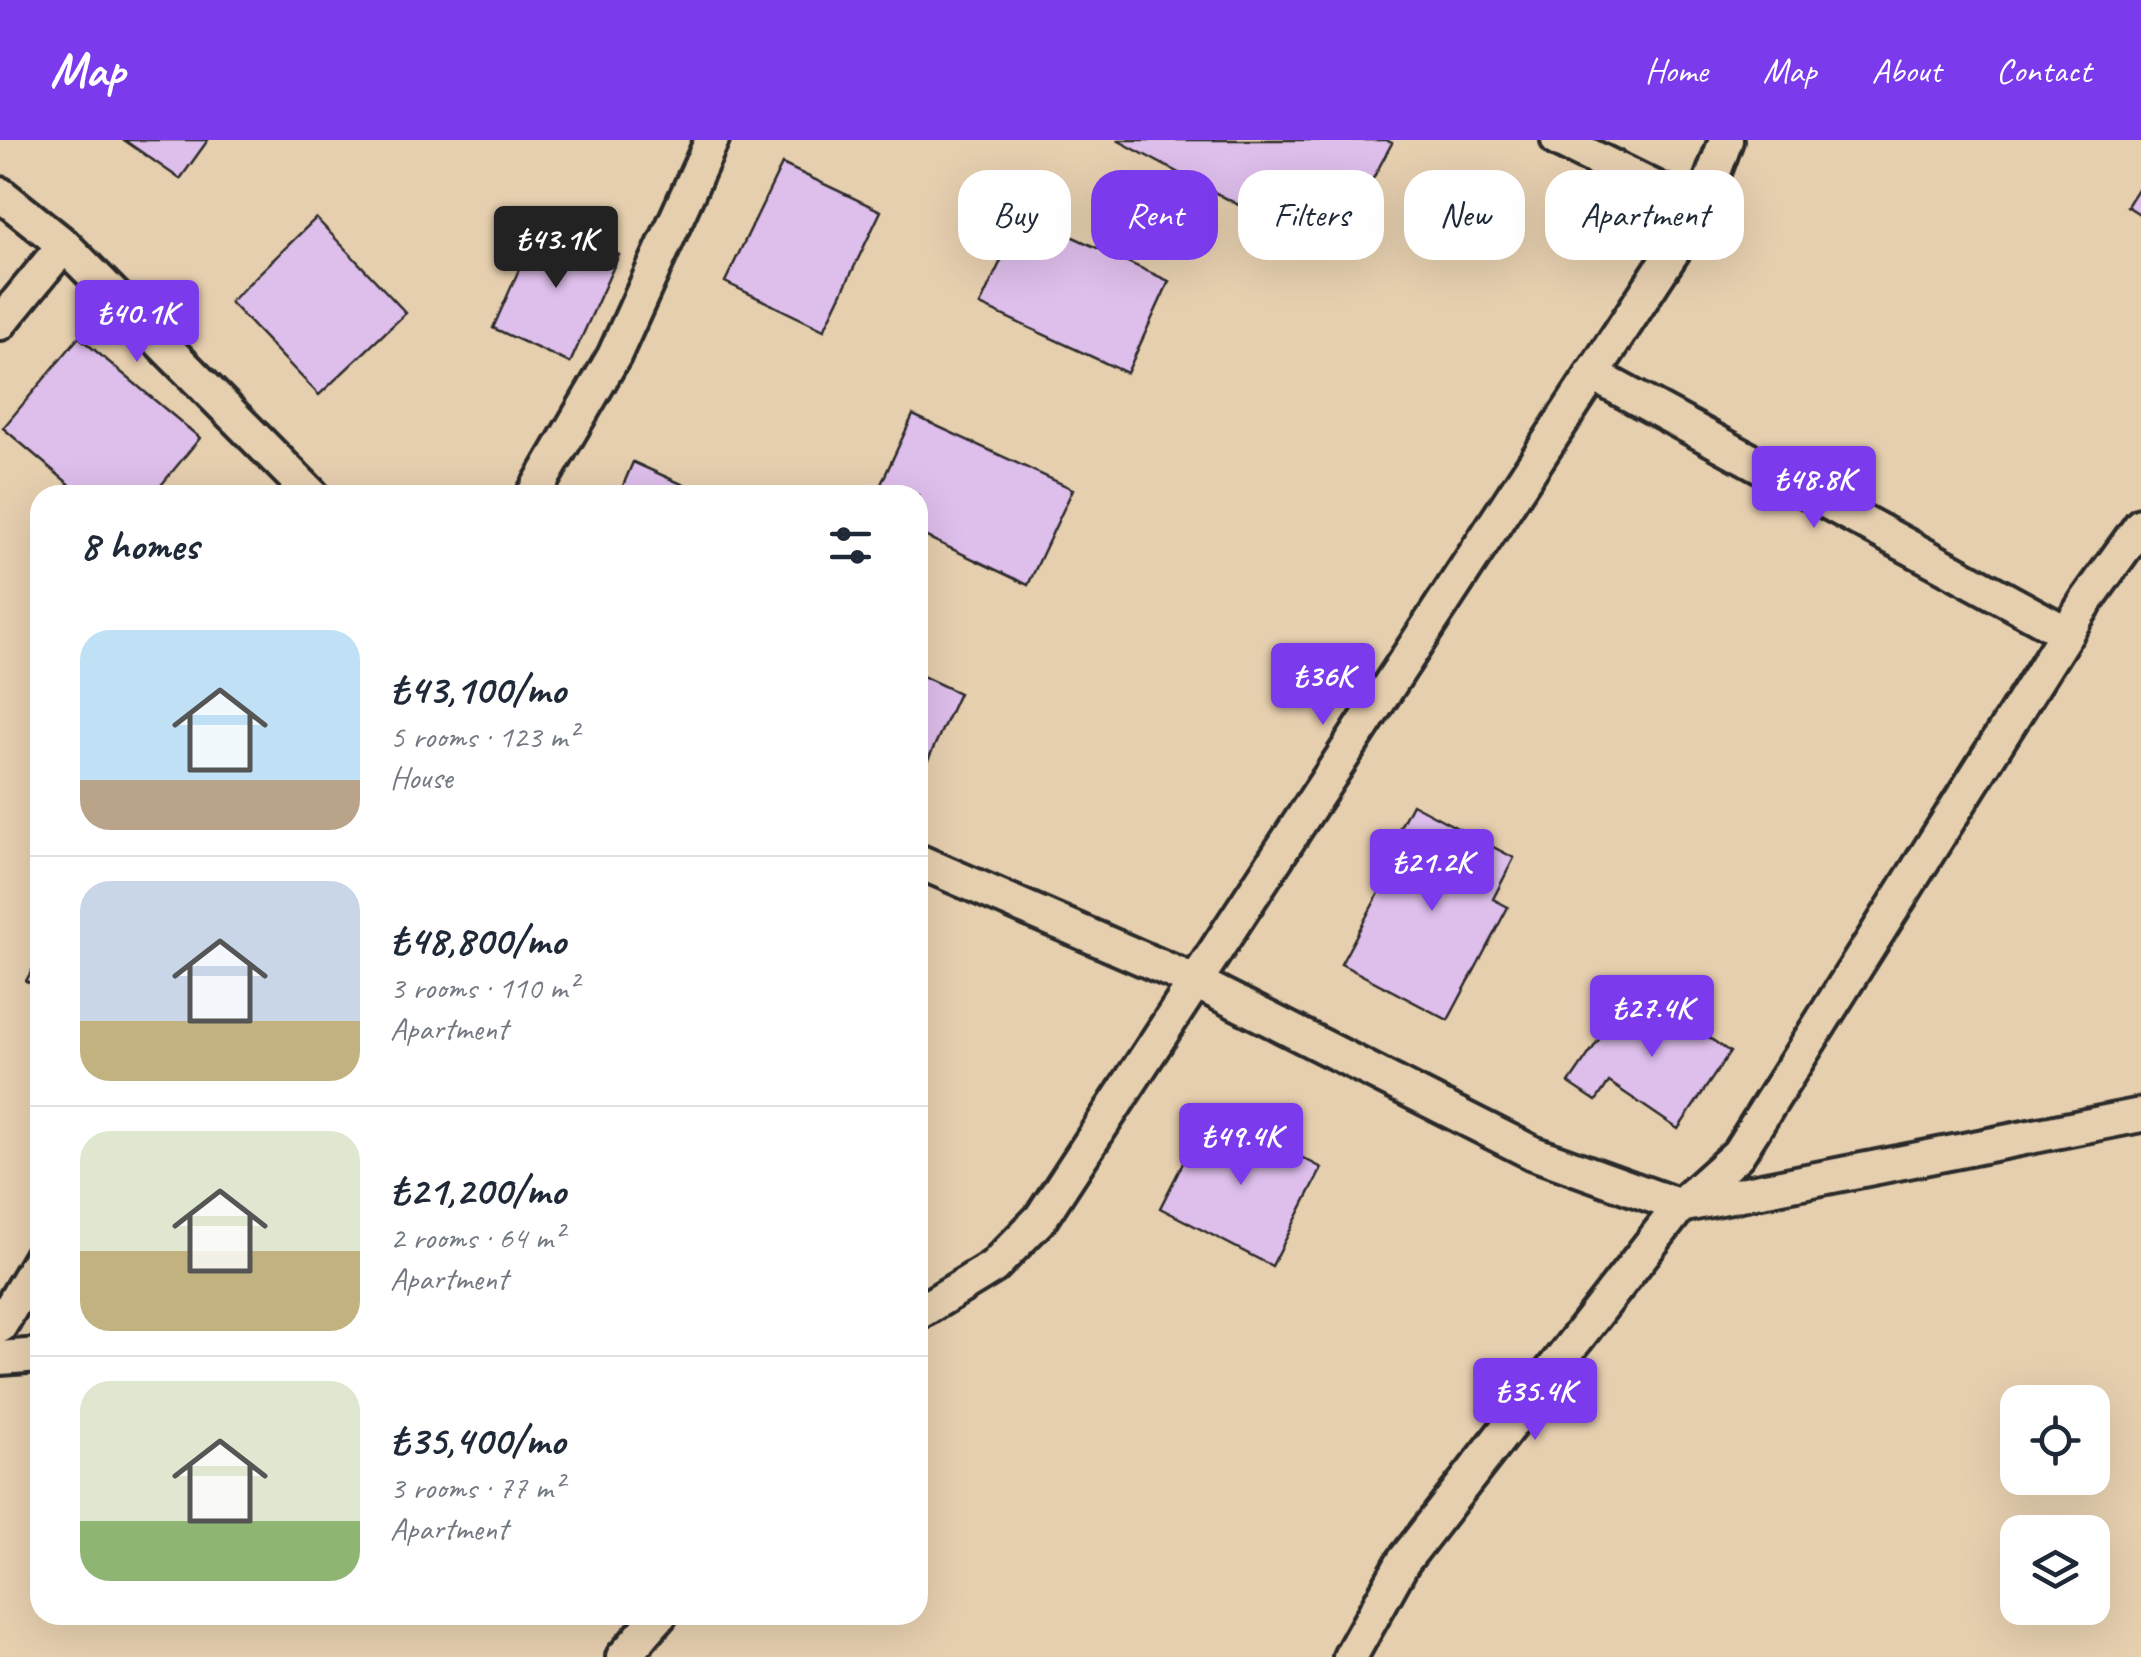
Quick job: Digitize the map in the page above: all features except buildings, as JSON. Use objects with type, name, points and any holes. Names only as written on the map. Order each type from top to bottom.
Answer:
[{"type":"street","points":[[539,485],[614,356],[712,140]]},
{"type":"street","points":[[1558,140],[1619,170]]},
{"type":"street","points":[[1715,170],[1726,140]]},
{"type":"street","points":[[0,194],[64,245],[302,485]]},
{"type":"street","points":[[0,323],[64,245]]},
{"type":"street","points":[[928,1307],[993,1267],[1041,1218],[1667,260]]},
{"type":"street","points":[[1592,374],[2067,633]]},
{"type":"street","points":[[1350,1657],[1403,1562],[1680,1206],[1738,1154],[2067,633],[2141,525]]},
{"type":"street","points":[[928,864],[1194,981],[1534,1153],[1680,1206],[2141,1115]]},
{"type":"street","points":[[0,1326],[30,1275]]},
{"type":"street","points":[[0,1358],[30,1356]]},
{"type":"street","points":[[623,1657],[651,1625]]}]
